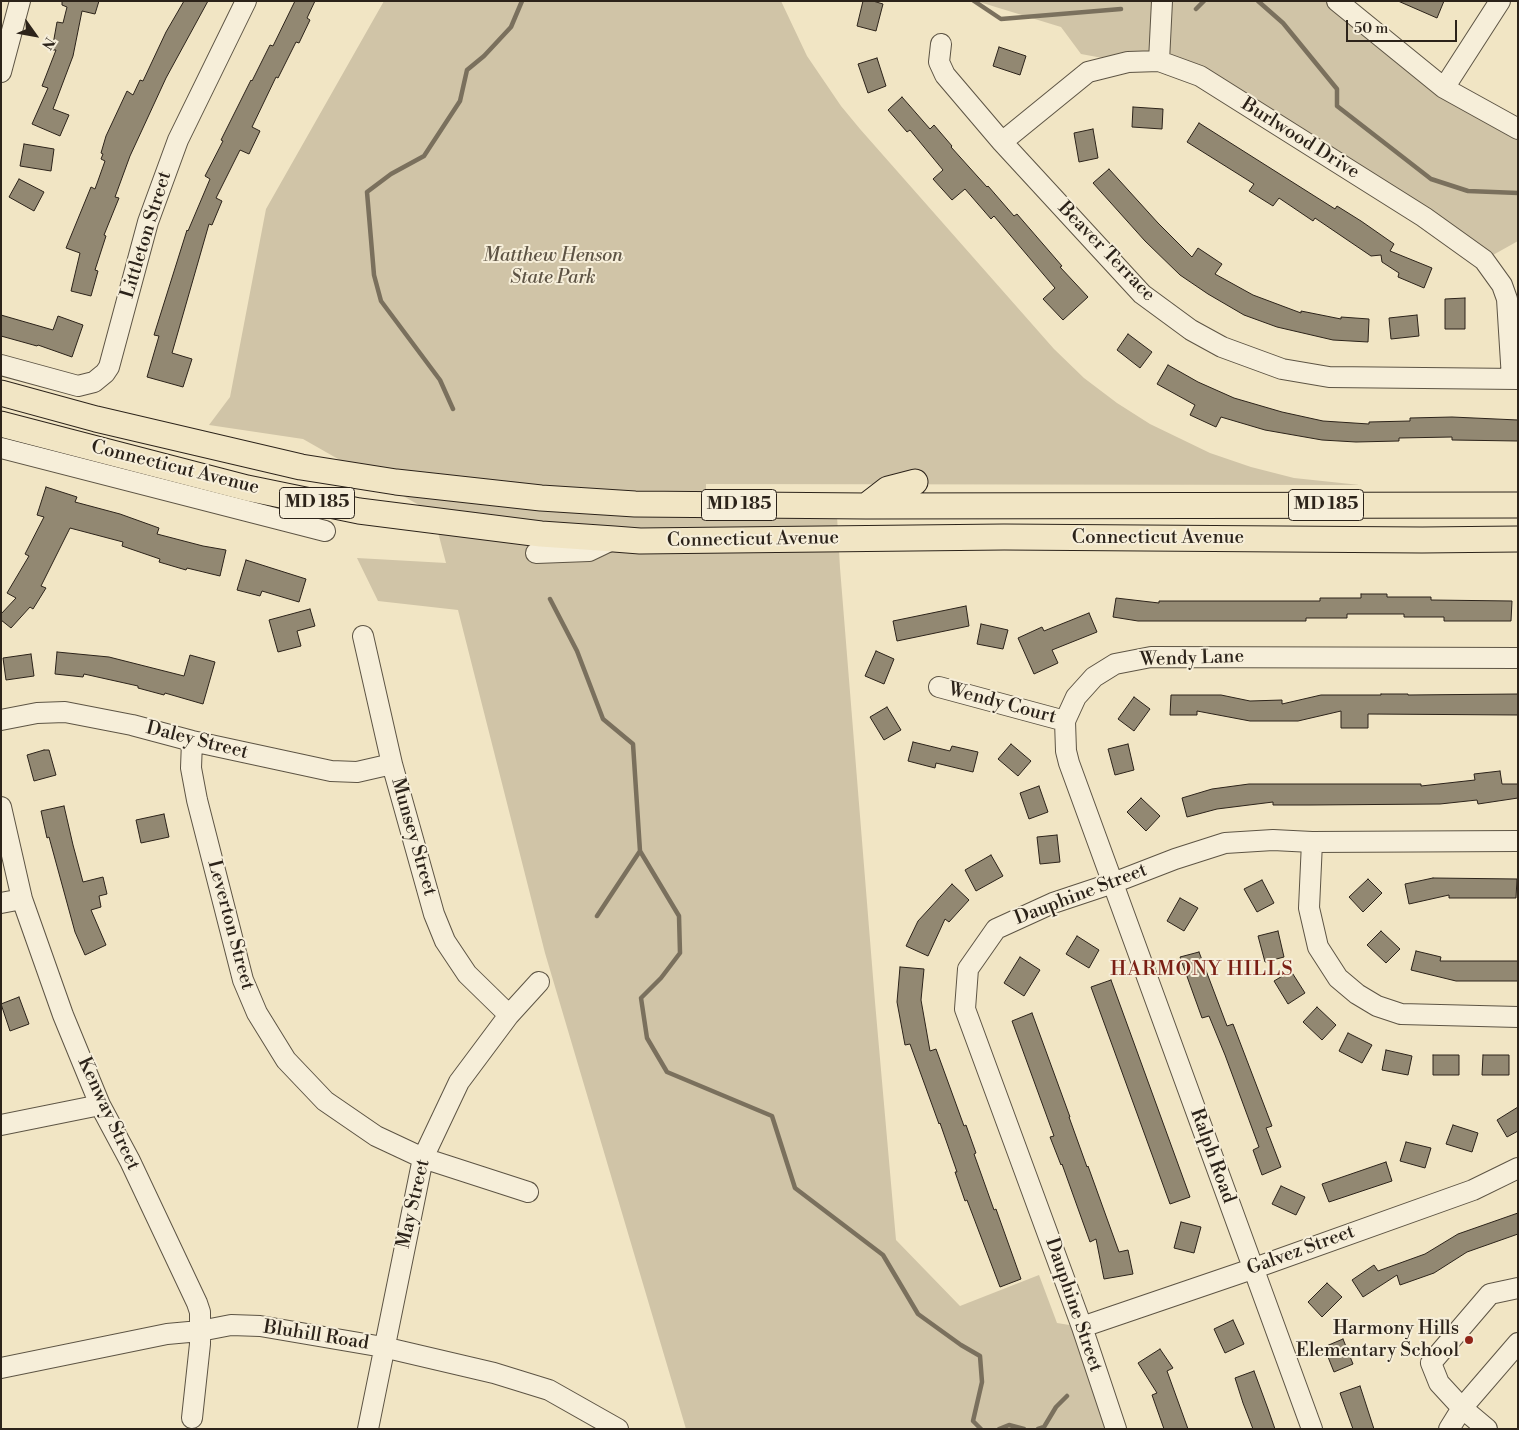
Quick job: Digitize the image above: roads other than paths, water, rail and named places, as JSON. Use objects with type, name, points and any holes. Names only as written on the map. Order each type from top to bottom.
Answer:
[{"type":"main road","name":"Connecticut Avenue","points":[[6,395],[96,419],[301,467],[396,482],[541,498],[635,504],[855,506],[1518,505]]},
{"type":"main road","name":"Connecticut Avenue","points":[[1,425],[247,488],[359,511],[541,534],[640,541],[1004,537],[1518,539]]},
{"type":"main road","points":[[855,506],[888,489],[915,482]]},
{"type":"main road","points":[[1004,506],[1004,537]]},
{"type":"street","points":[[1,72],[20,1]]},
{"type":"street","name":"Littleton Street","points":[[1,365],[78,386],[94,382],[105,373],[109,367],[148,222],[178,140],[246,1]]},
{"type":"street","points":[[1159,61],[1162,1]]},
{"type":"street","points":[[1336,1],[1444,88],[1518,129]]},
{"type":"street","points":[[1444,88],[1500,1]]},
{"type":"street","name":"Beaver Terrace","points":[[941,44],[939,62],[945,75],[1002,142],[1142,294],[1190,330],[1222,347],[1282,369],[1329,377],[1515,379]]},
{"type":"street","name":"Burlwood Drive","points":[[1002,142],[1088,72],[1128,62],[1159,61],[1200,76],[1424,218],[1484,260],[1502,285],[1507,299],[1515,379]]},
{"type":"street","points":[[1,425],[6,395]]},
{"type":"street","points":[[1,448],[325,531]]},
{"type":"street","points":[[536,552],[589,551],[614,539]]},
{"type":"street","name":"Munsey Street","points":[[363,636],[392,764],[434,914],[445,941],[467,974],[509,1015]]},
{"type":"street","name":"Wendy Lane","points":[[1113,883],[1069,764],[1066,751],[1066,721],[1076,697],[1094,677],[1115,664],[1151,657],[1518,658]]},
{"type":"street","name":"Wendy Court","points":[[939,687],[1066,721]]},
{"type":"street","name":"Daley Street","points":[[1,720],[37,712],[64,712],[132,725],[192,741],[331,771],[357,772],[392,764]]},
{"type":"street","name":"Leverton Street","points":[[192,741],[191,768],[242,980],[257,1013],[286,1060],[325,1100],[376,1136],[423,1158],[528,1192]]},
{"type":"street","name":"Kenway Street","points":[[1,807],[22,898],[63,1015],[100,1105],[130,1161],[200,1312],[192,1418]]},
{"type":"street","name":"Dauphine Street","points":[[1116,1429],[1082,1327],[965,1009],[968,969],[996,929],[1053,903],[1113,883],[1174,859],[1225,844],[1273,840],[1312,842],[1518,841]]},
{"type":"street","points":[[1312,842],[1309,908],[1318,947],[1338,978],[1357,994],[1377,1006],[1401,1014],[1518,1017]]},
{"type":"street","name":"Ralph Road","points":[[1113,883],[1312,1429]]},
{"type":"street","points":[[1,903],[22,898]]},
{"type":"street","name":"May Street","points":[[368,1429],[423,1158],[459,1082],[509,1015],[539,982]]},
{"type":"street","points":[[1,1125],[100,1105]]},
{"type":"street","name":"Galvez Street","points":[[1082,1327],[1473,1190],[1518,1168]]},
{"type":"street","points":[[1487,1429],[1462,1408],[1439,1383],[1431,1364],[1490,1294],[1518,1288]]},
{"type":"street","name":"Bluhill Road","points":[[1,1368],[167,1334],[200,1331],[231,1325],[260,1326],[384,1347],[494,1372],[550,1390],[618,1429]]},
{"type":"street","points":[[1449,1429],[1462,1408],[1518,1343]]},
{"type":"waterway","points":[[453,409],[440,380],[381,301],[374,275],[367,192],[391,174],[424,156],[460,101],[467,70],[484,56],[511,27],[522,1]]},
{"type":"waterway","points":[[974,1],[1001,19],[1121,9]]},
{"type":"waterway","points":[[1196,9],[1204,1]]},
{"type":"waterway","points":[[1258,1],[1283,23],[1337,89],[1337,106],[1431,179],[1468,191],[1518,193]]},
{"type":"waterway","points":[[550,599],[577,651],[603,719],[633,744],[640,851],[679,916],[680,953],[661,978],[641,998],[647,1038],[667,1072],[772,1116],[795,1188],[883,1255],[918,1314],[961,1345],[980,1356],[982,1382],[973,1421],[981,1429]]},
{"type":"waterway","points":[[597,916],[640,851]]},
{"type":"waterway","points":[[1038,1429],[1044,1427],[1056,1407],[1067,1396]]},
{"type":"waterway","points":[[999,1429],[1009,1425],[1024,1429]]},
{"type":"place","name":"Harmony Hills Elementary School","points":[[1469,1340]]},
{"type":"district","name":"HARMONY HILLS","points":[[1202,970]]},
{"type":"park label","name":"Matthew Henson State Park","points":[[553,267]]}]
